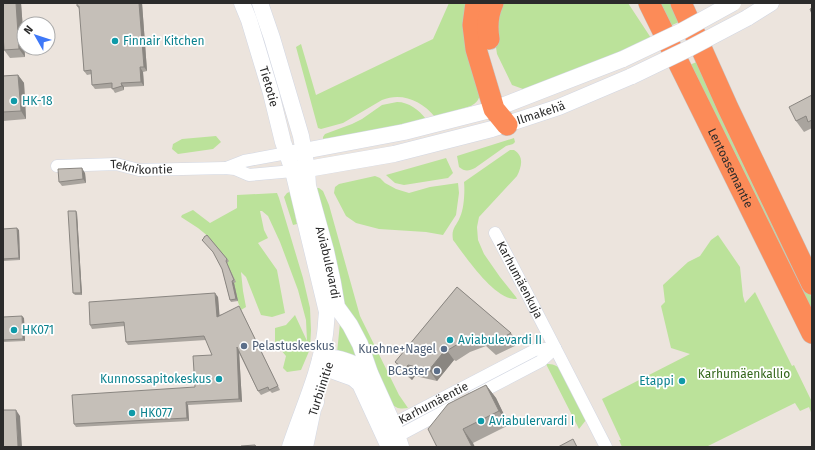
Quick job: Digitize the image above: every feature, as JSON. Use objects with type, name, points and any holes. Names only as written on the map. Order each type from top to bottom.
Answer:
[{"type":"highway","points":[[476,3],[473,25],[476,49],[503,112]]},
{"type":"highway","points":[[493,3],[488,25],[488,37],[498,74],[503,112]]},
{"type":"highway","points":[[637,3],[648,20],[667,40]]},
{"type":"highway","name":"Lentoasemantie","points":[[649,3],[812,333]]},
{"type":"highway","name":"Lentoasemantie","points":[[681,3],[728,108],[812,284]]},
{"type":"highway","points":[[697,3],[718,62],[728,108]]},
{"type":"main road","name":"Tietotie","points":[[242,3],[249,20],[271,93],[287,154],[300,170]]},
{"type":"main road","name":"Tietotie","points":[[260,3],[301,136],[304,151],[300,170]]},
{"type":"main road","name":"Ilmakehä","points":[[300,170],[394,154],[492,129],[503,112],[623,59],[682,31],[733,3]]},
{"type":"main road","name":"Ilmakehä","points":[[287,154],[503,112],[559,108],[632,76],[690,48],[747,18],[771,3]]},
{"type":"main road","name":"Aviabulevardi","points":[[300,170],[310,193],[326,251],[337,307],[350,324],[360,344],[393,438]]},
{"type":"main road","name":"Aviabulevardi","points":[[300,170],[327,312],[326,362]]},
{"type":"main road","name":"Turbiinitie","points":[[305,447],[313,409],[326,362],[335,338],[337,307]]},
{"type":"main road","points":[[326,362],[342,360],[362,367],[370,373]]},
{"type":"main road","name":"Turbiinitie","points":[[290,447],[314,381],[326,362]]},
{"type":"main road","points":[[326,362],[353,378],[360,384],[393,438]]},
{"type":"street","name":"Teknikontie","points":[[225,168],[244,161],[287,154]]},
{"type":"street","name":"Teknikontie","points":[[57,166],[116,164],[139,170],[225,168],[235,169],[249,175],[300,170]]},
{"type":"street","name":"Karhumäenkuja","points":[[495,233],[555,348]]},
{"type":"street","name":"Karhumäentie","points":[[393,438],[542,361],[555,348]]},
{"type":"street","points":[[555,348],[606,447]]},
{"type":"green space","points":[[449,3],[470,3],[480,94],[476,102],[471,106],[435,117],[418,102],[397,97],[389,98],[382,100],[343,123],[321,129],[318,128],[296,47],[301,44],[316,95],[433,39]]},
{"type":"green space","points":[[498,3],[628,3],[651,38],[597,63],[538,86],[523,89],[512,85],[497,54],[493,27]]},
{"type":"green space","points":[[658,3],[671,3],[679,22],[670,26]]},
{"type":"green space","points":[[699,61],[754,182],[812,298],[812,321],[687,66]]},
{"type":"green space","points":[[397,102],[406,103],[413,107],[426,119],[376,131],[323,139],[325,134],[362,119],[382,105]]},
{"type":"green space","points":[[216,136],[221,142],[213,149],[178,154],[172,149],[173,144],[182,139]]},
{"type":"green space","points":[[514,138],[515,142],[513,144],[506,146],[475,168],[471,170],[463,170],[459,167],[457,156]]},
{"type":"green space","points":[[510,150],[517,152],[521,158],[519,172],[479,217],[477,227],[478,240],[484,254],[517,299],[508,298],[491,286],[465,257],[453,240],[453,230],[460,217],[462,209],[464,182]]},
{"type":"green space","points":[[446,158],[453,173],[448,178],[404,185],[395,183],[386,175]]},
{"type":"green space","points":[[375,176],[396,189],[409,193],[430,187],[458,183],[459,193],[456,215],[443,235],[426,232],[379,229],[356,223],[346,216],[334,193],[335,187],[339,184]]},
{"type":"green space","points":[[316,188],[323,191],[329,205],[360,316],[399,395],[408,408],[399,408],[391,403],[345,311]]},
{"type":"green space","points":[[292,191],[297,224],[293,225],[284,197],[287,193]]},
{"type":"green space","points":[[277,193],[303,278],[310,308],[310,349],[301,370],[287,372],[283,368],[286,356],[275,343],[275,328],[286,325],[295,315],[307,341],[306,320],[298,290],[280,242],[268,216],[260,211],[264,230],[268,238],[258,243],[277,270],[285,313],[272,317],[261,315],[246,277],[241,272],[246,307],[241,310],[209,237],[181,217],[182,215],[193,210],[210,223],[237,208],[237,195]]},
{"type":"green space","name":"Karhumäenkallio","points":[[718,235],[740,267],[745,303],[755,292],[812,402],[812,415],[809,407],[800,411],[795,403],[706,447],[622,447],[619,440],[621,440],[602,399],[690,354],[671,348],[661,306],[665,302],[663,285],[688,262],[700,256],[711,240]]},
{"type":"green space","points":[[340,323],[362,359],[337,353]]},
{"type":"green space","points":[[546,364],[555,365],[561,370],[586,420],[579,429]]},
{"type":"building","points":[[3,3],[16,3],[16,49],[4,50]]},
{"type":"building","name":"Finnair Kitchen","points":[[77,3],[139,3],[144,67],[140,67],[141,82],[121,83],[122,86],[112,89],[112,83],[92,85],[91,70],[84,71],[79,6],[77,6]]},
{"type":"building","points":[[18,75],[21,111],[3,112],[3,76]]},
{"type":"building","points":[[812,95],[812,120],[808,122],[806,116],[796,121],[789,107]]},
{"type":"building","points":[[82,168],[83,179],[59,182],[58,169]]},
{"type":"building","points":[[68,211],[76,211],[81,293],[73,293]]},
{"type":"building","points":[[17,228],[19,258],[3,259],[3,229]]},
{"type":"building","points":[[207,235],[227,259],[226,261],[234,280],[232,281],[236,299],[230,300],[222,269],[213,252],[202,240]]},
{"type":"building","name":"Aviabulevardi II","points":[[457,287],[511,333],[489,345],[478,336],[463,341],[448,350],[446,349],[429,370],[408,365],[404,369],[395,362]]},
{"type":"building","points":[[215,293],[217,317],[239,306],[278,386],[269,390],[268,387],[258,391],[237,347],[239,399],[186,402],[187,418],[74,424],[72,395],[195,387],[193,356],[212,355],[204,336],[126,342],[124,322],[90,325],[89,302]]},
{"type":"building","name":"HK071","points":[[22,316],[23,339],[3,340],[3,317]]},
{"type":"building","points":[[486,385],[499,411],[463,429],[472,447],[437,447],[428,429],[448,404]]},
{"type":"building","points":[[3,410],[16,410],[18,447],[3,447]]},
{"type":"building","points":[[573,439],[577,447],[558,447]]},
{"type":"building","points":[[255,445],[256,447],[241,447],[241,446]]},
{"type":"place","name":"Finnair Kitchen","points":[[115,41]]},
{"type":"place","name":"HK-18","points":[[14,101]]},
{"type":"place","name":"HK071","points":[[14,330]]},
{"type":"place","name":"Aviabulevardi II","points":[[450,340]]},
{"type":"place","name":"Pelastuskeskus","points":[[244,346]]},
{"type":"place","name":"Kuehne+Nagel","points":[[444,349]]},
{"type":"place","name":"BCaster","points":[[437,371]]},
{"type":"place","name":"Kunnossapitokeskus","points":[[219,379]]},
{"type":"place","name":"Etappi","points":[[682,381]]},
{"type":"place","name":"HK077","points":[[132,413]]},
{"type":"place","name":"Aviabulervardi I","points":[[481,421]]}]
